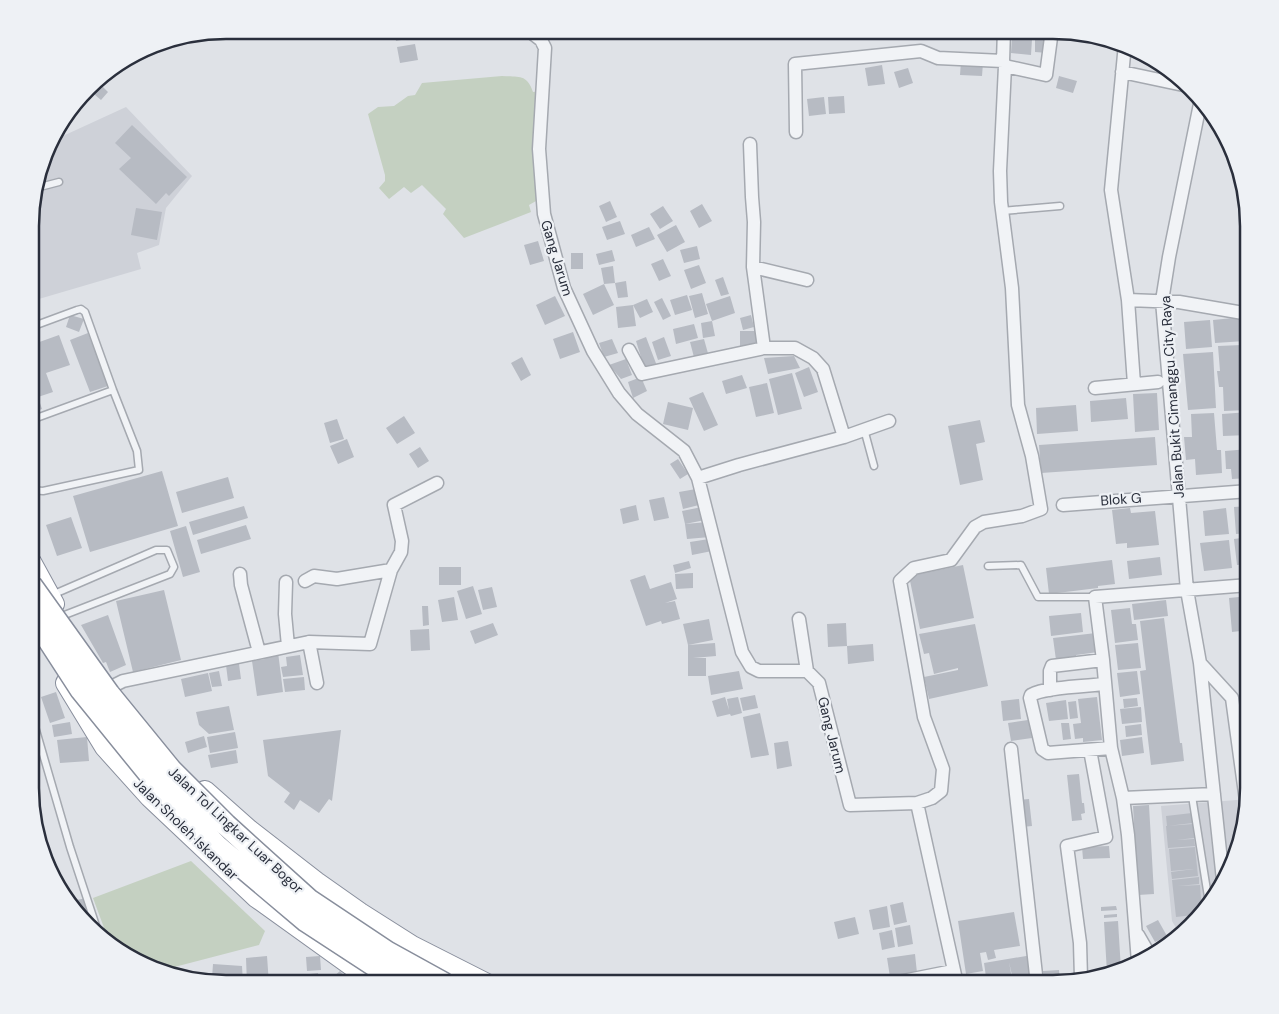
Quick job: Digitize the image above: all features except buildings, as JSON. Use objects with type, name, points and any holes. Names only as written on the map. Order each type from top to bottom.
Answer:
[{"type":"highway","points":[[39,578],[49,597],[111,686],[209,795],[256,836],[360,913],[412,946],[469,975]]},
{"type":"highway","name":"Jalan Tol Lingkar Luar Bogor","points":[[39,596],[109,694],[171,770],[226,825],[310,900],[387,952],[428,975]]},
{"type":"highway","points":[[39,629],[62,616]]},
{"type":"highway","name":"Jalan Tol Lingkar Luar Bogor","points":[[39,625],[81,690],[159,786],[217,846],[306,921],[390,975]]},
{"type":"highway","name":"Jalan Sholeh Iskandar","points":[[39,644],[69,687],[104,747],[150,797],[256,897],[364,975]]},
{"type":"street","name":"Gang Jarum","points":[[540,39],[545,48],[538,149],[544,214],[564,288],[593,351],[619,393],[637,414],[684,451],[698,478],[742,652],[750,667],[758,671],[807,671],[819,683],[850,805],[917,803]]},
{"type":"street","points":[[954,975],[917,803],[932,798],[941,791],[943,769],[924,717],[900,581],[914,568],[951,560],[975,527],[984,522],[1022,516],[1040,509],[1032,456],[1018,405],[1012,288],[1002,211],[1000,171],[1004,39]]},
{"type":"street","points":[[796,132],[795,64],[921,51],[938,58],[1004,63],[1046,76],[1051,39]]},
{"type":"street","points":[[1124,53],[1111,190],[1128,300],[1134,384]]},
{"type":"street","points":[[1122,72],[1174,83]]},
{"type":"street","name":"Jalan Bukit Cimanggu City Raya","points":[[1199,109],[1169,256],[1162,301],[1187,590],[1200,663],[1222,869]]},
{"type":"street","points":[[750,144],[754,222],[753,267],[764,348]]},
{"type":"street","points":[[753,267],[807,280]]},
{"type":"street","points":[[1128,300],[1162,301],[1240,313]]},
{"type":"street","points":[[630,350],[642,374],[764,348],[795,348],[813,358],[823,369],[844,437]]},
{"type":"street","points":[[1096,388],[1158,382]]},
{"type":"street","points":[[698,478],[844,437],[889,421]]},
{"type":"street","points":[[111,686],[123,681],[309,642],[370,644],[391,570],[401,552],[402,541],[394,505],[436,483]]},
{"type":"street","name":"Blok G","points":[[1063,504],[1240,492]]},
{"type":"street","points":[[305,582],[314,576],[337,579],[391,570]]},
{"type":"street","points":[[240,574],[258,652]]},
{"type":"street","points":[[286,582],[285,614],[288,646]]},
{"type":"street","points":[[1138,955],[1128,835],[1123,798],[1111,748],[1103,660],[1094,597],[1240,586]]},
{"type":"street","points":[[798,619],[807,671]]},
{"type":"street","points":[[309,642],[317,683]]},
{"type":"street","points":[[1050,690],[1050,671],[1052,666],[1103,660]]},
{"type":"street","points":[[1200,663],[1232,698],[1240,744]]},
{"type":"street","points":[[1105,684],[1050,690],[1031,695],[1042,749],[1048,753],[1111,748]]},
{"type":"street","points":[[1011,749],[1037,975]]},
{"type":"street","points":[[1090,750],[1106,838]]},
{"type":"street","points":[[1123,798],[1214,794]]},
{"type":"street","points":[[1081,973],[1080,943],[1066,846],[1128,835]]},
{"type":"street","points":[[1137,933],[1147,950]]},
{"type":"street","points":[[933,975],[953,971]]},
{"type":"lane","points":[[43,186],[59,182]]},
{"type":"lane","points":[[1002,211],[1060,206]]},
{"type":"lane","points":[[39,324],[77,310],[85,312],[113,390],[138,451],[139,470],[39,490]]},
{"type":"lane","points":[[39,417],[113,390]]},
{"type":"lane","points":[[864,429],[874,466]]},
{"type":"lane","points":[[49,597],[156,550],[167,550],[174,567],[170,574],[62,616]]},
{"type":"lane","points":[[988,566],[1021,565],[1038,598],[1094,597]]},
{"type":"lane","points":[[39,748],[96,922]]},
{"type":"lane","points":[[1192,796],[1208,894]]},
{"type":"shaded area","points":[[126,107],[192,176],[166,208],[159,245],[137,253],[141,269],[39,299],[40,202],[45,178],[61,137]]},
{"type":"shaded area","points":[[1240,800],[1234,836],[1221,871],[1202,902],[1176,929],[1172,921],[1161,806]]},
{"type":"green space","points":[[502,76],[525,79],[533,92],[541,91],[536,201],[529,205],[531,212],[464,238],[443,214],[446,209],[422,185],[411,193],[404,187],[389,199],[379,188],[385,181],[385,175],[368,114],[378,107],[394,106],[408,96],[415,95],[422,83]]},
{"type":"green space","points":[[191,861],[265,931],[259,945],[173,967],[143,956],[112,937],[105,931],[93,898]]}]
